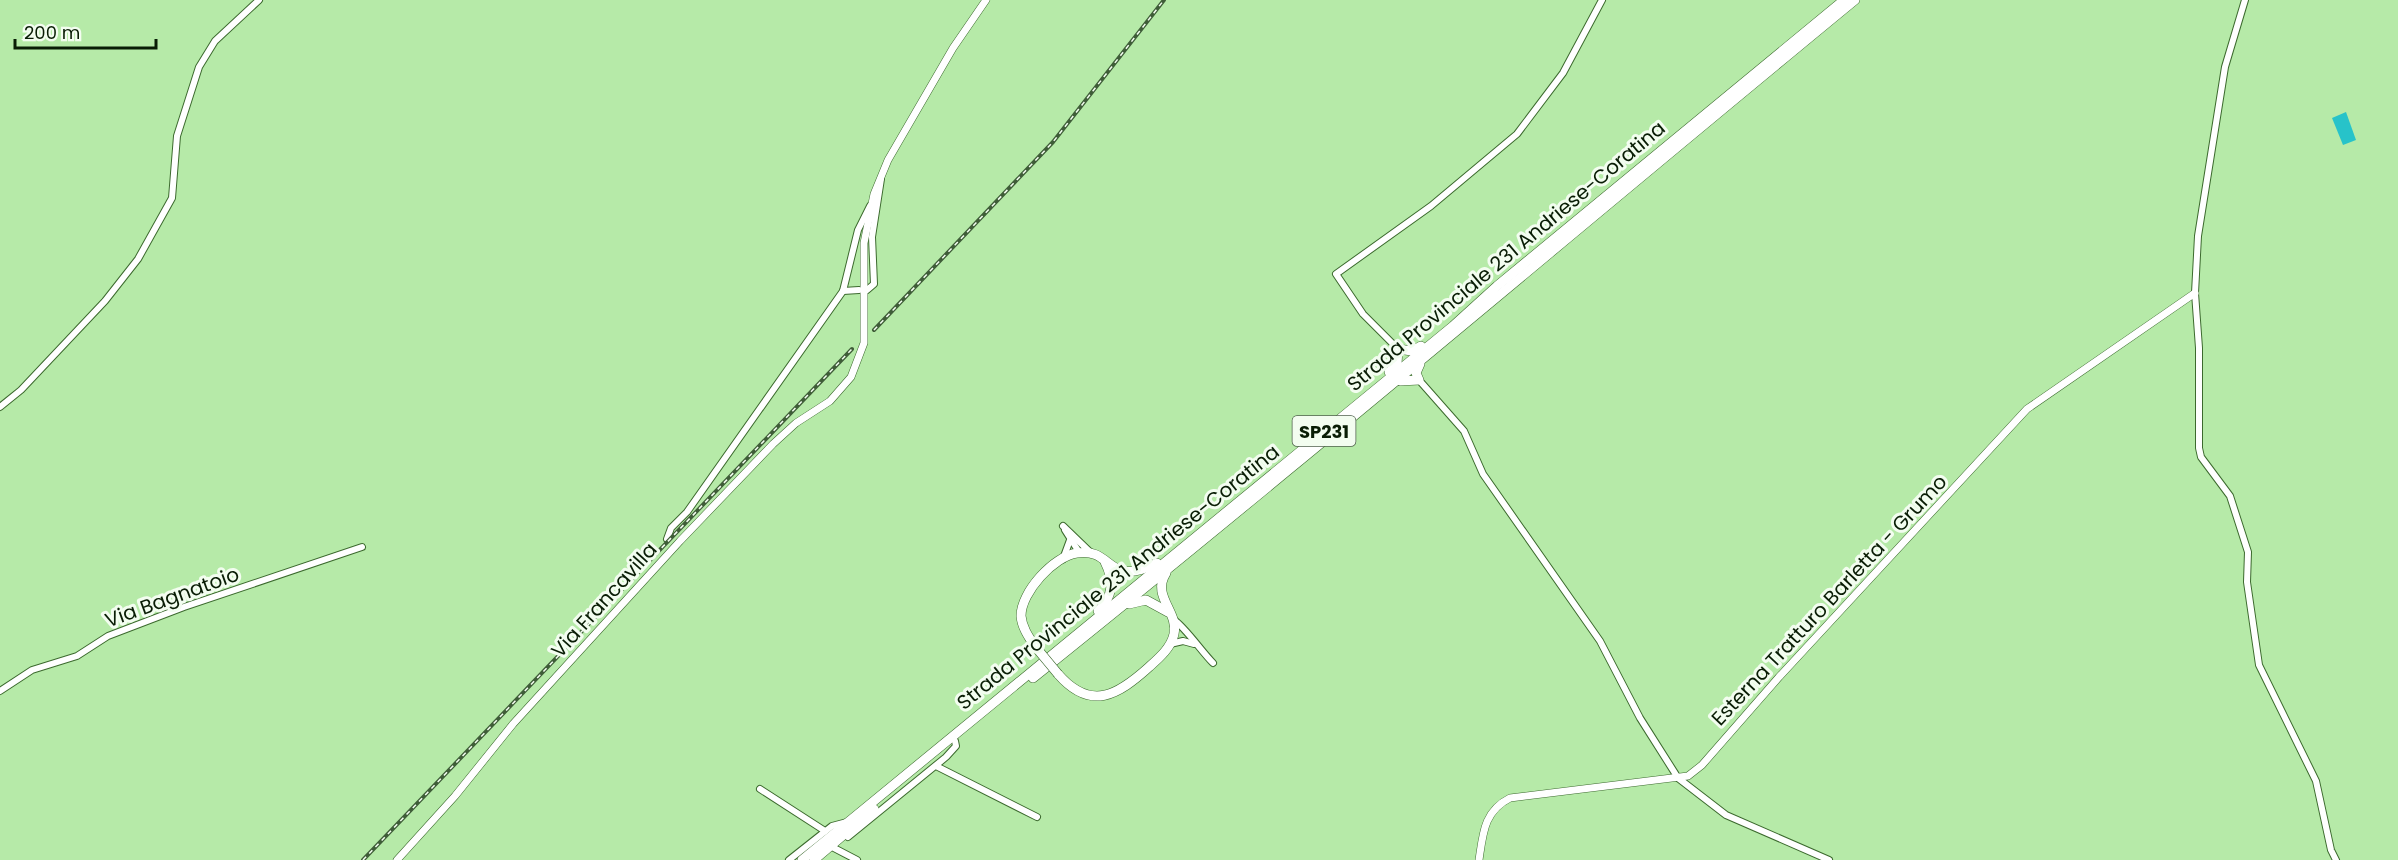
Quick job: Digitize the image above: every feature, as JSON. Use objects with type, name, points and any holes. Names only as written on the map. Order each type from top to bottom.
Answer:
[{"type":"highway","name":"Strada Provinciale 231 Andriese-Coratina","points":[[802,860],[1336,422],[1456,328],[1497,286],[1844,0]]},
{"type":"highway","name":"Strada Provinciale 231 Andriese-Coratina","points":[[814,860],[955,741],[1356,415],[1456,328],[1855,0]]},
{"type":"highway","points":[[1336,422],[1347,407],[1394,367],[1398,359],[1398,349],[1407,352],[1416,350],[1446,326],[1456,328]]},
{"type":"highway","points":[[1356,415],[1401,380],[1419,380],[1416,373],[1419,366],[1456,328]]},
{"type":"highway","points":[[1163,564],[1157,563],[1139,572],[1125,572],[1092,553],[1079,552],[1062,559],[1037,581],[1023,603],[1022,624],[1034,645],[1075,691],[1087,695],[1114,694],[1137,678],[1170,644],[1174,632],[1171,616],[1164,602],[1162,583],[1167,572],[1185,555]]},
{"type":"highway","points":[[1069,641],[1104,605],[1109,596],[1112,577],[1104,560]]},
{"type":"highway","points":[[1121,607],[1146,600],[1171,616]]},
{"type":"street","points":[[0,407],[21,390],[105,301],[138,259],[172,198],[177,136],[199,67],[215,41],[259,0]]},
{"type":"street","name":"Via Francavilla","points":[[397,860],[455,796],[513,724],[680,541],[787,431],[830,400],[850,377],[864,343],[862,230],[870,206],[882,175],[953,48],[986,0]]},
{"type":"street","points":[[1398,349],[1363,314],[1336,274],[1431,206],[1516,134],[1563,73],[1602,0]]},
{"type":"street","points":[[2245,0],[2225,67],[2198,236],[2194,293],[2199,348],[2198,437],[2201,457],[2230,496],[2248,552],[2247,582],[2259,665],[2316,781],[2331,850],[2336,860]]},
{"type":"street","points":[[867,290],[874,285],[872,237],[882,175]]},
{"type":"street","points":[[666,539],[671,528],[687,512],[843,291],[862,230]]},
{"type":"street","points":[[843,291],[859,290]]},
{"type":"street","name":"Esterna Tratturo Barletta - Grumo","points":[[1479,860],[1483,835],[1490,814],[1497,805],[1510,798],[1678,778],[1688,776],[1702,765],[1779,677],[2027,409],[2194,293]]},
{"type":"street","points":[[1419,380],[1464,431],[1483,474],[1600,641],[1640,718],[1678,778],[1726,815],[1829,860]]},
{"type":"street","points":[[1072,537],[1079,552]]},
{"type":"street","points":[[1072,537],[1092,553]]},
{"type":"street","points":[[1062,559],[1072,537]]},
{"type":"street","name":"Via Bagnatoio","points":[[0,691],[32,670],[77,656],[108,636],[184,607],[362,547]]},
{"type":"street","points":[[1171,616],[1213,663]]},
{"type":"street","points":[[1174,632],[1190,639]]},
{"type":"street","points":[[1170,644],[1190,639]]},
{"type":"street","points":[[819,860],[936,766],[954,750],[955,741]]},
{"type":"street","points":[[936,766],[1037,817]]},
{"type":"street","points":[[760,789],[825,831]]},
{"type":"street","points":[[789,860],[832,826],[850,821]]},
{"type":"street","points":[[834,848],[857,860]]},
{"type":"water","points":[[2346,112],[2356,140],[2343,145],[2332,118]]},
{"type":"railway","points":[[874,330],[1053,142],[1164,0]]},
{"type":"railway","points":[[363,860],[852,349]]}]
